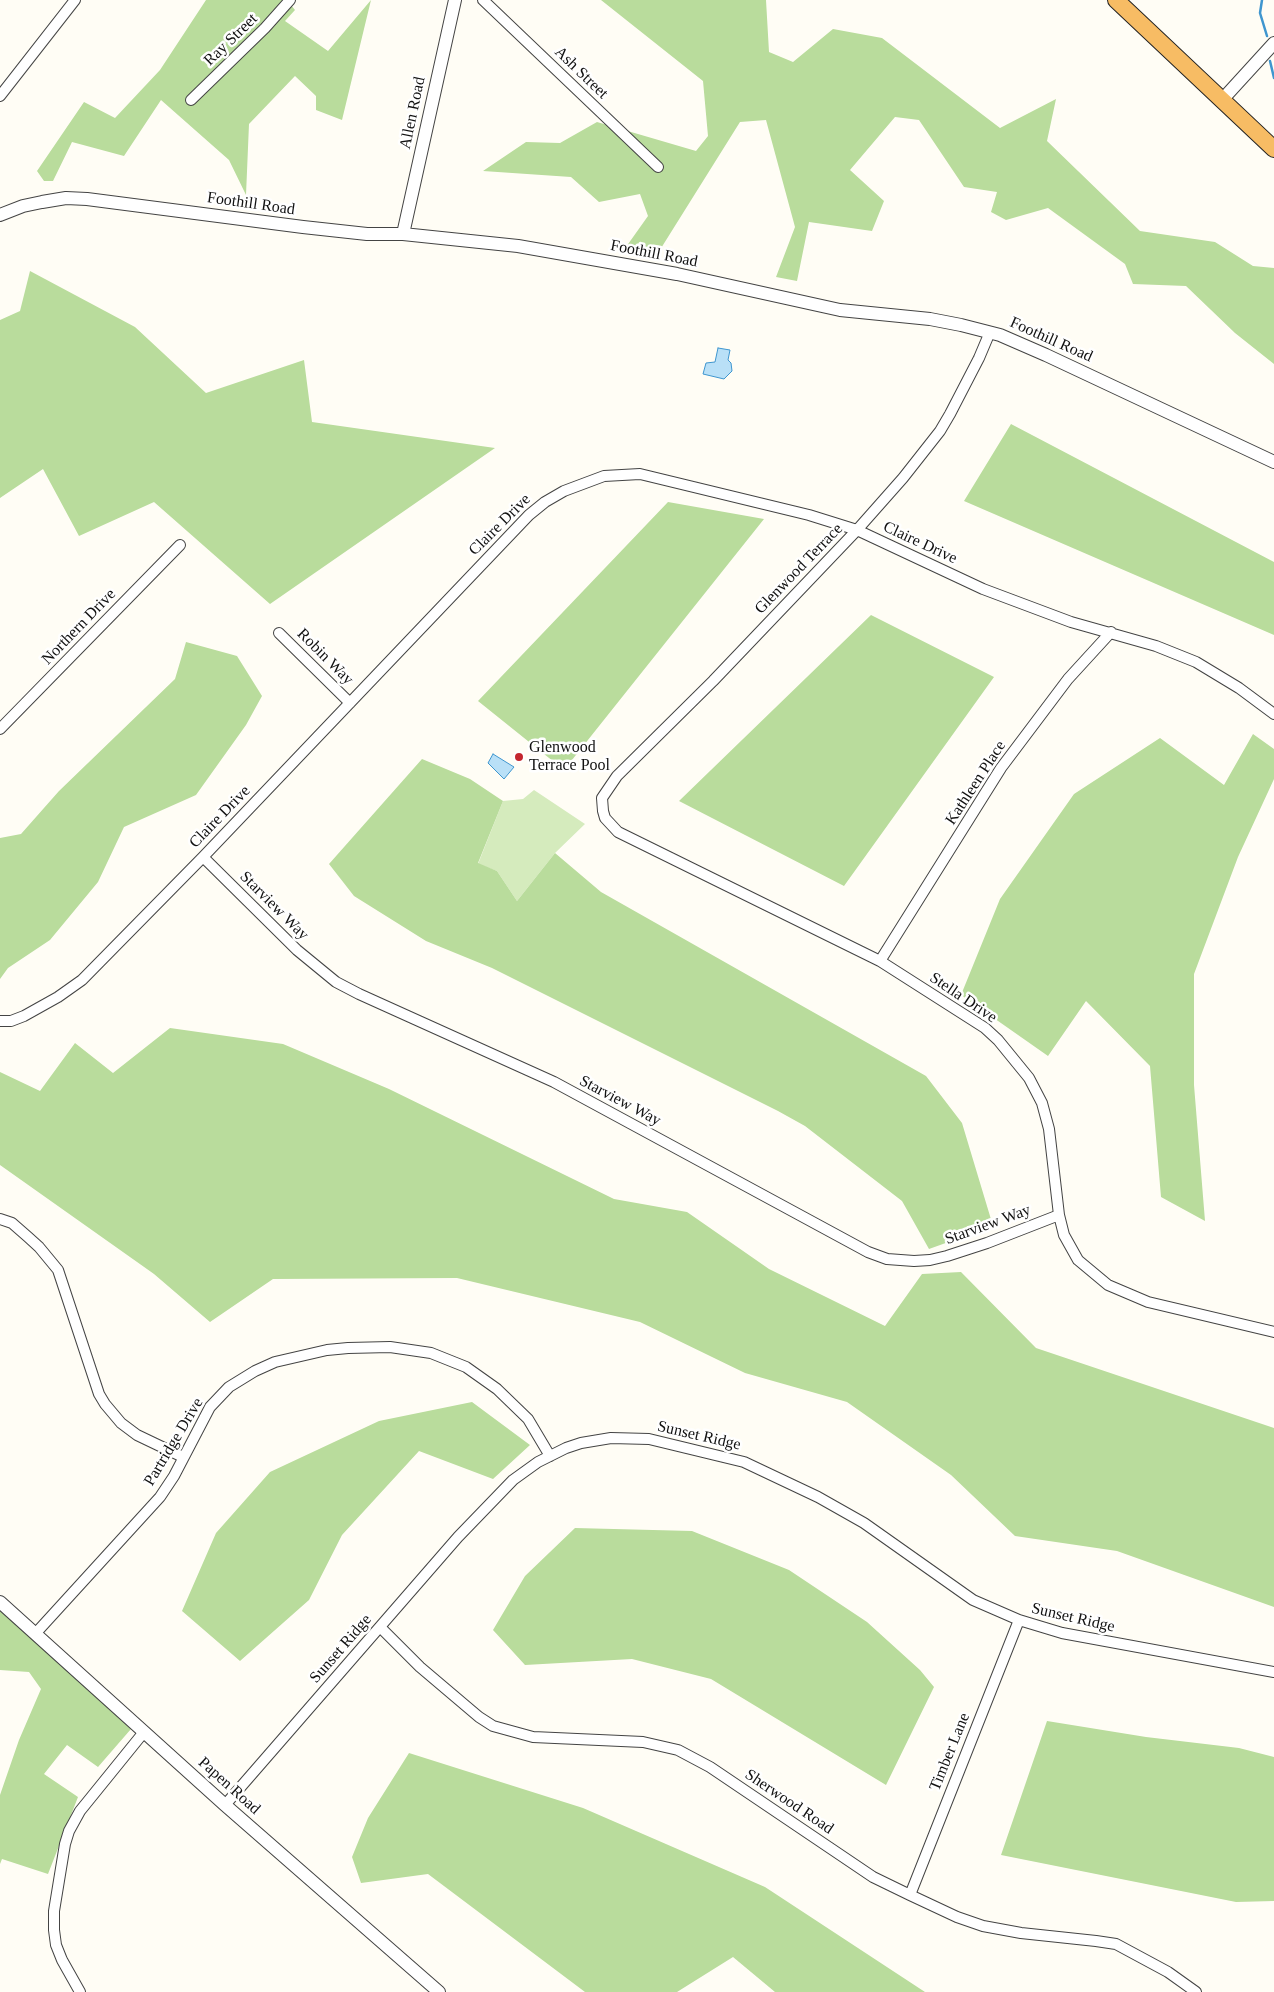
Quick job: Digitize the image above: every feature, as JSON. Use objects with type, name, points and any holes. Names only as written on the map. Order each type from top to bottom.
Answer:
[{"type":"highway","points":[[1116,0],[1274,148]]},
{"type":"street","points":[[0,96],[75,0]]},
{"type":"street","name":"Ray Street","points":[[191,100],[266,28],[290,0]]},
{"type":"street","name":"Allen Road","points":[[403,234],[455,0]]},
{"type":"street","name":"Ash Street","points":[[483,0],[658,167]]},
{"type":"street","points":[[1222,100],[1274,43]]},
{"type":"street","name":"Foothill Road","points":[[0,215],[24,206],[42,202],[66,198],[87,199],[303,228],[368,234],[403,234],[509,245],[677,274],[840,310],[930,319],[990,332],[1046,355],[1274,462]]},
{"type":"street","name":"Glenwood Terrace","points":[[602,805],[602,798],[617,776],[713,681],[858,530],[904,478],[940,431],[979,358],[990,332]]},
{"type":"street","name":"Claire Drive","points":[[0,1021],[11,1021],[24,1016],[58,997],[82,980],[203,857],[529,516],[552,498],[591,479],[627,473],[640,474],[809,515],[858,530],[983,589],[1071,622],[1156,646],[1196,662],[1239,688],[1274,714]]},
{"type":"street","name":"Northern Drive","points":[[0,729],[180,545]]},
{"type":"street","name":"Kathleen Place","points":[[880,961],[1001,768],[1068,679],[1111,632]]},
{"type":"street","name":"Robin Way","points":[[279,633],[350,703]]},
{"type":"street","name":"Stella Drive","points":[[602,805],[606,818],[618,832],[880,961],[985,1028],[1018,1062],[1042,1103],[1049,1129],[1059,1214],[1064,1235],[1078,1260],[1108,1285],[1148,1302],[1274,1332]]},
{"type":"street","name":"Starview Way","points":[[203,857],[297,950],[336,982],[554,1082],[868,1252],[887,1259],[930,1260],[987,1243],[1059,1214]]},
{"type":"street","points":[[0,1219],[12,1223],[28,1237],[58,1270],[99,1394],[105,1404],[121,1423],[137,1435],[184,1458]]},
{"type":"street","name":"Partridge Drive","points":[[35,1634],[160,1497],[184,1458],[210,1407],[229,1387],[255,1371],[275,1362],[327,1350],[390,1347],[431,1353],[466,1367],[483,1378],[528,1419],[550,1456]]},
{"type":"street","name":"Sunset Ridge","points":[[225,1804],[458,1537],[513,1480],[538,1462],[581,1443],[623,1437],[649,1439],[744,1462],[818,1496],[872,1528],[973,1600],[1019,1620],[1062,1633],[1274,1672]]},
{"type":"street","name":"Papen Road","points":[[0,1602],[225,1804],[440,1992]]},
{"type":"street","name":"Timber Lane","points":[[910,1896],[1019,1620]]},
{"type":"street","name":"Sherwood Road","points":[[380,1627],[420,1667],[479,1717],[493,1726],[518,1735],[532,1737],[643,1742],[678,1750],[710,1767],[873,1876],[910,1896],[957,1917],[983,1926],[1021,1933],[1116,1944],[1168,1972],[1196,1992]]},
{"type":"street","points":[[80,1992],[56,1946],[54,1930],[54,1911],[65,1844],[69,1831],[80,1811],[144,1732]]},
{"type":"green space","points":[[206,0],[287,0],[295,10],[285,21],[328,51],[371,0],[342,120],[316,110],[316,96],[295,76],[249,124],[246,195],[229,160],[161,100],[124,156],[72,142],[53,181],[44,181],[37,171],[84,102],[115,118],[160,70]]},
{"type":"green space","points":[[601,0],[766,0],[769,52],[793,62],[833,29],[882,38],[1000,128],[1056,99],[1047,141],[1140,231],[1215,242],[1253,266],[1274,268],[1274,364],[1235,333],[1186,286],[1133,284],[1125,264],[1048,208],[1006,220],[991,212],[997,192],[964,187],[919,120],[895,117],[850,170],[884,201],[872,231],[809,222],[797,281],[776,277],[795,227],[766,120],[740,122],[658,253],[626,247],[648,216],[640,194],[599,202],[571,177],[483,171],[526,142],[560,143],[597,122],[696,151],[708,136],[703,81]]},
{"type":"green space","points":[[30,271],[135,327],[206,393],[304,360],[312,422],[495,448],[270,604],[154,502],[79,536],[43,469],[0,498],[0,320],[20,311]]},
{"type":"green space","points":[[1011,424],[1274,562],[1274,635],[964,501]]},
{"type":"green space","points":[[668,502],[764,519],[564,770],[478,701]]},
{"type":"green space","points":[[871,615],[994,677],[844,886],[679,801]]},
{"type":"green space","points":[[186,642],[237,656],[262,696],[246,725],[196,795],[124,827],[98,882],[50,940],[8,968],[0,979],[0,838],[21,834],[59,791],[175,679]]},
{"type":"green space","points":[[1253,734],[1274,749],[1274,779],[1238,857],[1194,974],[1194,1085],[1205,1221],[1161,1197],[1150,1066],[1086,1001],[1048,1056],[961,995],[1000,899],[1074,794],[1160,738],[1224,785]]},
{"type":"green space","points":[[422,759],[470,779],[503,801],[478,863],[497,871],[517,901],[555,853],[601,892],[926,1076],[962,1123],[993,1226],[929,1249],[902,1201],[805,1126],[492,968],[426,941],[354,896],[329,864]]},
{"type":"green space","points":[[534,790],[585,824],[555,853],[517,901],[497,871],[478,864],[503,801],[523,799]]},
{"type":"green space","points":[[170,1028],[283,1044],[389,1089],[614,1199],[687,1212],[769,1269],[885,1326],[922,1274],[961,1272],[1036,1348],[1274,1428],[1274,1607],[1117,1551],[1015,1536],[951,1475],[847,1402],[745,1373],[640,1322],[457,1278],[273,1279],[210,1322],[154,1274],[0,1165],[0,1072],[40,1091],[75,1043],[113,1073]]},
{"type":"green space","points":[[472,1402],[530,1445],[493,1479],[419,1451],[342,1535],[309,1600],[240,1661],[182,1611],[216,1533],[270,1472],[379,1421]]},
{"type":"green space","points":[[575,1528],[692,1531],[789,1570],[867,1622],[920,1670],[934,1687],[886,1785],[711,1679],[632,1659],[525,1665],[493,1630],[525,1576]]},
{"type":"green space","points":[[0,1609],[131,1729],[98,1767],[67,1745],[44,1774],[78,1797],[48,1874],[2,1859],[0,1864],[0,1795],[19,1740],[41,1689],[29,1672],[0,1670]]},
{"type":"green space","points":[[1047,1721],[1146,1737],[1239,1748],[1274,1757],[1274,1901],[1236,1902],[1001,1855]]},
{"type":"green space","points":[[409,1753],[583,1808],[765,1887],[925,1992],[775,1992],[733,1957],[677,1992],[585,1992],[428,1874],[361,1883],[352,1857],[368,1818]]},
{"type":"water","points":[[718,348],[730,350],[728,360],[731,363],[732,371],[724,379],[703,374],[706,363],[715,362]]},
{"type":"water","points":[[493,754],[514,767],[504,779],[488,763]]},
{"type":"waterway","points":[[1262,0],[1260,13],[1267,36]]},
{"type":"waterway","points":[[1270,61],[1274,78]]},
{"type":"place","name":"Glenwood Terrace Pool","points":[[519,757]]}]
